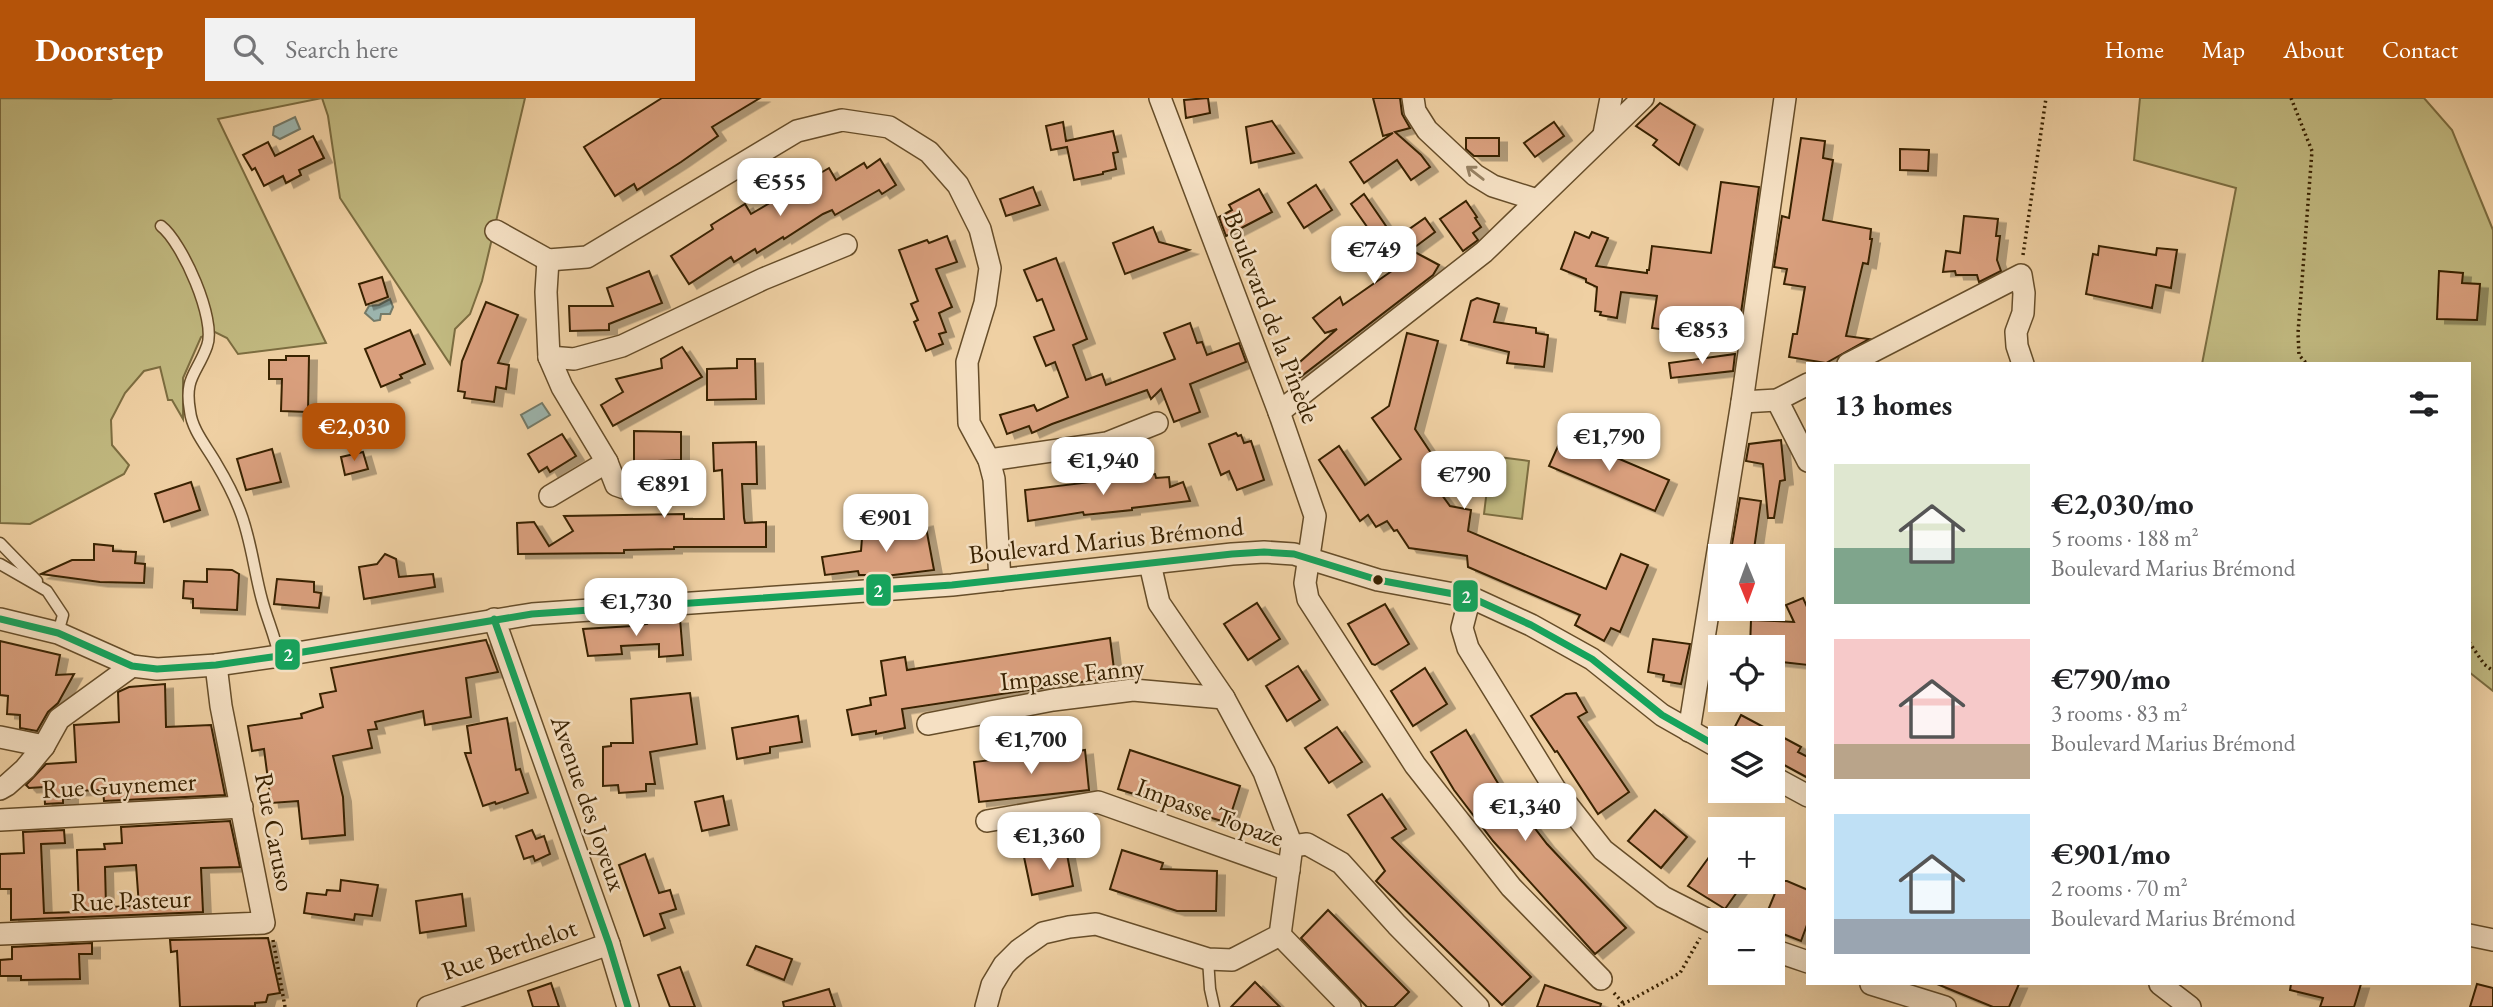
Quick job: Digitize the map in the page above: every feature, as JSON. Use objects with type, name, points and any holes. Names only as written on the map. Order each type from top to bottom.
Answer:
[{"type":"street","name":"Boulevard de la Pinède","points":[[1160,98],[1279,412],[1315,516],[1305,583],[1308,599],[1415,765],[1511,887],[1601,979]]},
{"type":"street","points":[[1413,98],[1415,111],[1427,130],[1475,175],[1493,186],[1536,200]]},
{"type":"street","points":[[1604,134],[1611,98]]},
{"type":"street","points":[[1279,412],[1484,252],[1643,98]]},
{"type":"street","points":[[1689,731],[1742,402],[1785,98]]},
{"type":"street","points":[[496,231],[548,260],[586,257],[797,131],[842,120],[890,127],[929,152],[958,185],[980,229],[990,268],[985,303],[967,362],[967,374],[969,423],[989,460],[994,479],[1000,580]]},
{"type":"street","points":[[549,357],[574,359],[622,346],[763,279],[846,245]]},
{"type":"street","points":[[548,260],[546,292],[549,357],[562,387],[607,463],[616,485],[636,492],[694,489]]},
{"type":"street","points":[[1851,362],[2021,275],[2024,293],[2017,346],[2022,362]]},
{"type":"street","points":[[1742,402],[1777,400],[1806,385]]},
{"type":"street","points":[[1777,400],[1806,457]]},
{"type":"street","points":[[989,460],[1107,443],[1157,423]]},
{"type":"street","points":[[550,496],[607,463]]},
{"type":"street","name":"Boulevard Marius Brémond","points":[[0,619],[58,633],[132,666],[157,669],[216,665],[279,656],[532,614],[797,597],[1000,580],[1265,552],[1294,554],[1378,580],[1470,597],[1531,625],[1592,659],[1662,715],[1708,741]]},
{"type":"street","points":[[1150,564],[1159,603],[1224,698],[1264,772],[1292,846],[1280,935]]},
{"type":"street","points":[[1470,597],[1462,628],[1468,648],[1555,789],[1603,850],[1663,897],[1708,920]]},
{"type":"street","name":"Avenue des Joyeux","points":[[494,619],[609,944],[628,1007]]},
{"type":"street","name":"Rue Caruso","points":[[216,665],[221,706],[264,923]]},
{"type":"street","points":[[0,789],[25,769],[44,746],[59,719],[132,666]]},
{"type":"street","name":"Impasse Fanny","points":[[928,724],[1053,700],[1133,690],[1224,698]]},
{"type":"street","points":[[0,737],[44,746]]},
{"type":"street","points":[[1785,784],[1806,795]]},
{"type":"street","name":"Impasse Topaze","points":[[987,821],[1098,802],[1289,870]]},
{"type":"street","name":"Rue Guynemer","points":[[0,820],[242,807]]},
{"type":"street","points":[[1292,846],[1307,844],[1340,863],[1478,1007]]},
{"type":"street","name":"Rue Pasteur","points":[[0,934],[264,923]]},
{"type":"street","points":[[986,1007],[992,985],[1004,965],[1043,933],[1096,924],[1209,959],[1232,960],[1280,935]]},
{"type":"street","points":[[1280,935],[1350,1007]]},
{"type":"street","points":[[2471,935],[2493,940]]},
{"type":"street","name":"Rue Berthelot","points":[[428,1007],[609,944]]},
{"type":"street","points":[[1785,954],[1806,961]]},
{"type":"street","points":[[1874,985],[1945,1007]]},
{"type":"street","points":[[2161,985],[2190,1007]]},
{"type":"lane","points":[[161,226],[171,233],[186,259],[209,336],[207,346],[190,379],[190,415],[243,520],[262,601],[279,656]]},
{"type":"lane","points":[[0,543],[47,591],[63,615],[58,633]]},
{"type":"lane","points":[[0,564],[47,591]]},
{"type":"lane","points":[[1209,959],[1210,989],[1214,1007]]},
{"type":"path","points":[[2021,275],[2046,98]]},
{"type":"path","points":[[2291,98],[2312,151],[2298,333],[2300,355],[2305,362]]},
{"type":"path","points":[[2471,645],[2484,664],[2493,671]]},
{"type":"path","name":"Rue Caruso","points":[[264,923],[273,939],[285,1007]]},
{"type":"path","points":[[1618,1007],[1680,974],[1708,933]]},
{"type":"shaded area","points":[[0,98],[322,98],[218,119],[326,343],[238,354],[227,338],[215,332],[201,337],[183,378],[183,419],[172,400],[168,400],[160,367],[144,371],[125,393],[111,420],[112,445],[129,465],[124,474],[30,524],[0,523]]},
{"type":"shaded area","points":[[322,98],[525,98],[482,281],[470,314],[455,329],[450,364],[340,198],[328,116]]},
{"type":"shaded area","points":[[2140,98],[2424,98],[2452,130],[2493,230],[2493,691],[2471,674],[2471,362],[2202,362],[2236,188],[2134,160]]},
{"type":"shaded area","points":[[1491,456],[1529,461],[1522,519],[1484,514]]},
{"type":"water","points":[[295,117],[300,129],[280,139],[273,135],[274,127]]},
{"type":"water","points":[[390,299],[393,307],[390,314],[381,314],[380,320],[374,321],[365,313],[369,306],[379,305]]},
{"type":"water","points":[[542,403],[550,415],[528,428],[521,415]]},
{"type":"building","points":[[662,98],[760,98],[712,127],[718,136],[681,162],[637,190],[634,184],[615,196],[584,147]]},
{"type":"building","points":[[1208,98],[1210,113],[1186,118],[1184,100]]},
{"type":"building","points":[[1373,98],[1400,98],[1402,114],[1410,128],[1395,132],[1421,155],[1430,167],[1411,180],[1397,160],[1364,183],[1350,162],[1393,133],[1383,136]]},
{"type":"building","points":[[1660,103],[1695,125],[1679,165],[1653,145],[1657,140],[1636,126]]},
{"type":"building","points":[[1272,121],[1294,153],[1251,163],[1246,127]]},
{"type":"building","points":[[1063,122],[1066,141],[1113,131],[1118,152],[1113,153],[1116,169],[1074,180],[1067,147],[1051,150],[1046,126]]},
{"type":"building","points":[[1554,122],[1564,136],[1535,157],[1524,143]]},
{"type":"building","points":[[313,136],[324,158],[299,170],[301,175],[286,183],[283,176],[264,186],[255,168],[252,170],[243,155],[268,142],[275,156]]},
{"type":"building","points":[[1466,138],[1499,138],[1499,156],[1474,156],[1466,149]]},
{"type":"building","points":[[1801,138],[1825,141],[1823,158],[1833,160],[1823,220],[1871,229],[1872,239],[1868,264],[1863,263],[1846,336],[1869,339],[1828,362],[1789,357],[1793,334],[1797,334],[1805,287],[1784,284],[1787,269],[1774,267],[1782,216],[1789,218]]},
{"type":"building","points":[[1900,149],[1929,150],[1928,171],[1900,170]]},
{"type":"building","points":[[880,159],[896,185],[882,194],[879,190],[835,215],[832,210],[823,214],[757,253],[755,249],[734,262],[731,257],[689,284],[671,256],[713,229],[711,225],[745,204],[751,214],[829,168],[836,180],[864,163],[867,168]]},
{"type":"building","points":[[1721,182],[1759,187],[1738,334],[1694,334],[1652,328],[1657,296],[1621,292],[1617,318],[1600,315],[1601,312],[1595,311],[1597,287],[1586,282],[1586,279],[1561,269],[1575,232],[1589,238],[1592,232],[1608,238],[1596,266],[1647,273],[1652,246],[1711,253]]},
{"type":"building","points":[[1316,185],[1332,210],[1304,228],[1288,203]]},
{"type":"building","points":[[1033,187],[1040,205],[1006,216],[1000,199]]},
{"type":"building","points":[[1259,189],[1272,212],[1226,236],[1219,217],[1232,210],[1229,205]]},
{"type":"building","points":[[1364,194],[1395,239],[1425,218],[1435,232],[1411,250],[1439,265],[1433,275],[1299,378],[1292,369],[1337,329],[1325,333],[1313,318],[1340,297],[1343,305],[1396,268],[1351,204]]},
{"type":"building","points":[[1466,201],[1481,227],[1473,233],[1478,240],[1463,251],[1440,219]]},
{"type":"building","points":[[1964,216],[1998,219],[1996,236],[2000,236],[1997,260],[2001,271],[1979,282],[1977,275],[1943,272],[1946,251],[1960,253]]},
{"type":"building","points":[[1153,227],[1159,242],[1189,250],[1125,274],[1113,243]]},
{"type":"building","points":[[947,236],[957,262],[936,269],[952,307],[939,313],[946,332],[939,334],[943,344],[926,351],[914,322],[918,320],[911,304],[918,301],[899,250]]},
{"type":"building","points":[[2099,246],[2156,255],[2157,248],[2177,250],[2171,288],[2156,285],[2152,308],[2086,294],[2093,254],[2098,255]]},
{"type":"building","points":[[1056,258],[1087,339],[1073,345],[1086,380],[1102,374],[1106,385],[1175,359],[1164,333],[1190,323],[1197,343],[1202,342],[1207,355],[1239,343],[1246,362],[1190,384],[1200,412],[1174,422],[1161,389],[1151,399],[1147,390],[1032,433],[1029,426],[1007,434],[1000,415],[1034,405],[1037,411],[1068,397],[1055,362],[1046,366],[1034,337],[1054,330],[1042,299],[1037,301],[1024,270]]},
{"type":"building","points":[[649,271],[662,303],[609,324],[609,330],[570,331],[569,306],[613,306],[607,288]]},
{"type":"building","points":[[2439,271],[2463,273],[2462,283],[2480,284],[2477,320],[2437,319]]},
{"type":"building","points":[[382,277],[388,297],[366,305],[359,284]]},
{"type":"building","points":[[1477,298],[1499,304],[1494,322],[1536,328],[1536,333],[1548,335],[1544,367],[1507,363],[1509,352],[1461,340],[1471,301]]},
{"type":"building","points":[[486,302],[518,315],[498,363],[509,365],[506,389],[496,387],[494,402],[464,398],[465,392],[458,391],[462,361]]},
{"type":"building","points":[[410,330],[425,364],[381,387],[365,349]]},
{"type":"building","points":[[1407,333],[1438,341],[1415,429],[1443,471],[1431,480],[1450,506],[1471,510],[1468,531],[1606,589],[1621,554],[1648,565],[1620,632],[1611,628],[1604,641],[1575,625],[1580,615],[1468,567],[1467,556],[1409,548],[1387,521],[1376,527],[1368,515],[1360,521],[1319,460],[1339,446],[1365,485],[1401,459],[1372,418],[1389,406]]},
{"type":"building","points":[[682,347],[702,377],[613,426],[601,405],[623,392],[616,379],[662,368],[661,359]]},
{"type":"building","points":[[1735,354],[1733,371],[1671,378],[1669,363]]},
{"type":"building","points":[[286,356],[309,356],[308,412],[281,411],[282,379],[269,379],[269,360],[286,360]]},
{"type":"building","points":[[737,359],[755,359],[756,399],[707,400],[707,369],[737,368]]},
{"type":"building","points":[[634,431],[681,432],[681,460],[634,462]]},
{"type":"building","points":[[1236,433],[1241,435],[1244,443],[1251,441],[1264,480],[1237,490],[1229,471],[1221,475],[1209,444]]},
{"type":"building","points":[[562,434],[576,456],[550,472],[547,467],[539,472],[528,454]]},
{"type":"building","points":[[1563,435],[1669,480],[1655,511],[1549,466]]},
{"type":"building","points":[[1781,440],[1785,480],[1780,481],[1774,518],[1768,518],[1763,464],[1746,461],[1749,444]]},
{"type":"building","points":[[756,442],[757,484],[742,484],[744,518],[745,523],[766,522],[766,547],[674,547],[624,550],[624,553],[518,554],[517,523],[534,522],[549,546],[573,531],[564,516],[684,514],[684,519],[724,519],[722,470],[714,471],[713,443]]},
{"type":"building","points":[[272,449],[281,482],[246,490],[237,459]]},
{"type":"building","points":[[363,452],[368,469],[345,475],[341,457]]},
{"type":"building","points":[[1155,474],[1156,478],[1169,477],[1170,487],[1183,482],[1190,501],[1084,515],[1083,512],[1028,521],[1025,490]]},
{"type":"building","points":[[191,482],[200,510],[164,522],[155,494]]},
{"type":"building","points":[[1740,498],[1761,501],[1755,544],[1732,544]]},
{"type":"building","points":[[925,522],[934,570],[869,578],[869,575],[859,575],[858,571],[825,575],[822,557],[861,551],[862,538]]},
{"type":"building","points":[[94,544],[113,546],[113,551],[136,552],[135,563],[145,564],[144,583],[100,582],[41,574],[72,560],[94,560]]},
{"type":"building","points":[[385,554],[396,559],[399,577],[433,574],[435,587],[364,599],[359,567],[377,564]]},
{"type":"building","points":[[207,569],[232,570],[239,574],[237,610],[193,608],[193,599],[183,598],[184,581],[207,582]]},
{"type":"building","points":[[277,579],[314,582],[314,592],[321,593],[319,608],[274,604]]},
{"type":"building","points":[[1803,598],[1806,605],[1806,665],[1785,662],[1785,635],[1750,635],[1751,621],[1794,622],[1786,605]]},
{"type":"building","points":[[1257,603],[1280,639],[1248,660],[1224,624]]},
{"type":"building","points":[[1385,604],[1409,644],[1375,665],[1348,624]]},
{"type":"building","points":[[680,619],[683,655],[659,657],[659,644],[621,646],[622,654],[588,656],[583,629],[633,626],[647,624],[646,621]]},
{"type":"building","points":[[1110,638],[1115,677],[902,709],[905,728],[876,734],[876,731],[852,735],[847,710],[871,705],[870,698],[886,695],[881,661],[905,657],[907,670]]},
{"type":"building","points":[[1653,639],[1690,644],[1681,684],[1663,681],[1664,675],[1648,672]]},
{"type":"building","points":[[486,640],[498,672],[466,678],[471,717],[425,725],[423,711],[375,722],[377,729],[368,730],[372,748],[333,756],[343,797],[345,835],[302,839],[298,801],[271,803],[264,749],[252,751],[248,726],[302,718],[301,714],[323,707],[320,694],[336,691],[331,668]]},
{"type":"building","points":[[0,641],[60,655],[56,675],[74,674],[58,703],[48,712],[37,731],[20,728],[20,715],[7,714],[8,696],[0,695]]},
{"type":"building","points":[[1298,666],[1320,700],[1287,721],[1266,686]]},
{"type":"building","points":[[1425,668],[1447,704],[1413,726],[1391,691]]},
{"type":"building","points":[[165,684],[166,727],[211,725],[225,795],[104,801],[103,790],[70,791],[70,799],[63,799],[63,803],[45,804],[44,787],[29,788],[26,785],[46,764],[76,762],[74,725],[119,722],[118,692],[129,687]]},
{"type":"building","points":[[690,693],[697,744],[650,752],[655,784],[646,784],[646,791],[619,793],[618,785],[603,786],[603,747],[611,746],[611,743],[633,743],[631,699]]},
{"type":"building","points":[[1576,693],[1587,712],[1578,717],[1629,792],[1598,814],[1531,716],[1566,694]]},
{"type":"building","points":[[1741,715],[1762,726],[1735,726]]},
{"type":"building","points":[[798,716],[802,742],[770,747],[770,753],[737,759],[732,728]]},
{"type":"building","points":[[507,718],[516,770],[520,769],[528,793],[483,806],[465,753],[471,753],[467,726]]},
{"type":"building","points":[[1337,727],[1362,762],[1329,783],[1305,748]]},
{"type":"building","points":[[1466,730],[1502,790],[1504,788],[1547,844],[1626,928],[1595,954],[1493,841],[1454,790],[1431,752]]},
{"type":"building","points":[[1785,738],[1801,747],[1798,752],[1806,756],[1806,777],[1785,766]]},
{"type":"building","points":[[1085,750],[1089,790],[979,802],[974,762],[1016,757],[1017,760]]},
{"type":"building","points":[[1130,750],[1240,786],[1228,823],[1118,789]]},
{"type":"building","points":[[1382,794],[1406,829],[1392,838],[1531,977],[1502,1005],[1376,881],[1385,871],[1348,815]]},
{"type":"building","points":[[723,796],[729,825],[702,831],[695,802]]},
{"type":"building","points":[[1655,810],[1687,837],[1661,868],[1628,841]]},
{"type":"building","points":[[230,821],[240,867],[201,868],[203,912],[11,920],[11,889],[0,889],[0,854],[24,853],[23,832],[64,830],[65,843],[41,844],[44,913],[79,912],[77,850],[105,849],[104,844],[122,843],[121,827]],"holes":[[[136,865],[139,906],[106,907],[105,867]]]},
{"type":"building","points":[[532,830],[536,839],[544,836],[550,854],[535,861],[533,856],[524,859],[516,836]]},
{"type":"building","points":[[1066,849],[1073,886],[1032,895],[1024,857]]},
{"type":"building","points":[[1122,850],[1163,863],[1161,869],[1217,871],[1216,911],[1177,911],[1110,889]]},
{"type":"building","points":[[645,854],[659,893],[670,890],[676,909],[660,914],[665,928],[644,936],[619,865]]},
{"type":"building","points":[[1708,858],[1708,894],[1736,894],[1723,908],[1688,886]]},
{"type":"building","points":[[341,880],[378,885],[372,916],[355,914],[354,920],[304,913],[307,893],[326,895],[327,890],[340,891]]},
{"type":"building","points":[[1785,881],[1806,889],[1806,927],[1801,941],[1785,935],[1785,908],[1769,908],[1775,894],[1785,894]]},
{"type":"building","points":[[462,894],[466,926],[420,933],[416,901]]},
{"type":"building","points":[[1328,910],[1409,992],[1394,1007],[1367,1007],[1301,938]]},
{"type":"building","points":[[268,938],[280,993],[268,995],[266,1002],[255,1003],[255,1006],[180,1007],[177,951],[171,952],[170,940]]},
{"type":"building","points":[[92,943],[92,954],[79,954],[80,979],[21,980],[21,976],[0,976],[0,960],[12,959],[12,947]]},
{"type":"building","points":[[756,946],[792,959],[784,980],[747,965]]},
{"type":"building","points":[[680,967],[695,1007],[670,1007],[658,975]]},
{"type":"building","points":[[1255,982],[1280,1007],[1231,1007]]},
{"type":"building","points":[[551,983],[559,1007],[533,1007],[528,991]]},
{"type":"building","points":[[2477,984],[2493,988],[2493,1007],[2470,1007]]},
{"type":"building","points":[[1545,985],[1601,1004],[1600,1007],[1537,1007]]},
{"type":"building","points":[[1939,985],[2019,985],[2009,1007],[1993,1007]]},
{"type":"building","points":[[2291,985],[2361,985],[2354,1007],[2320,1007],[2323,998],[2290,990]]},
{"type":"building","points":[[829,989],[835,1007],[784,1007],[783,1002]]},
{"type":"transit line","name":"2","points":[[0,619],[58,633],[132,666],[157,669],[216,665],[279,656],[532,614],[952,585],[1232,554],[1294,554],[1378,580],[1470,597],[1531,625],[1592,659],[1662,715],[1708,741]]},
{"type":"transit line","name":"2","points":[[494,619],[609,944],[628,1007]]}]
